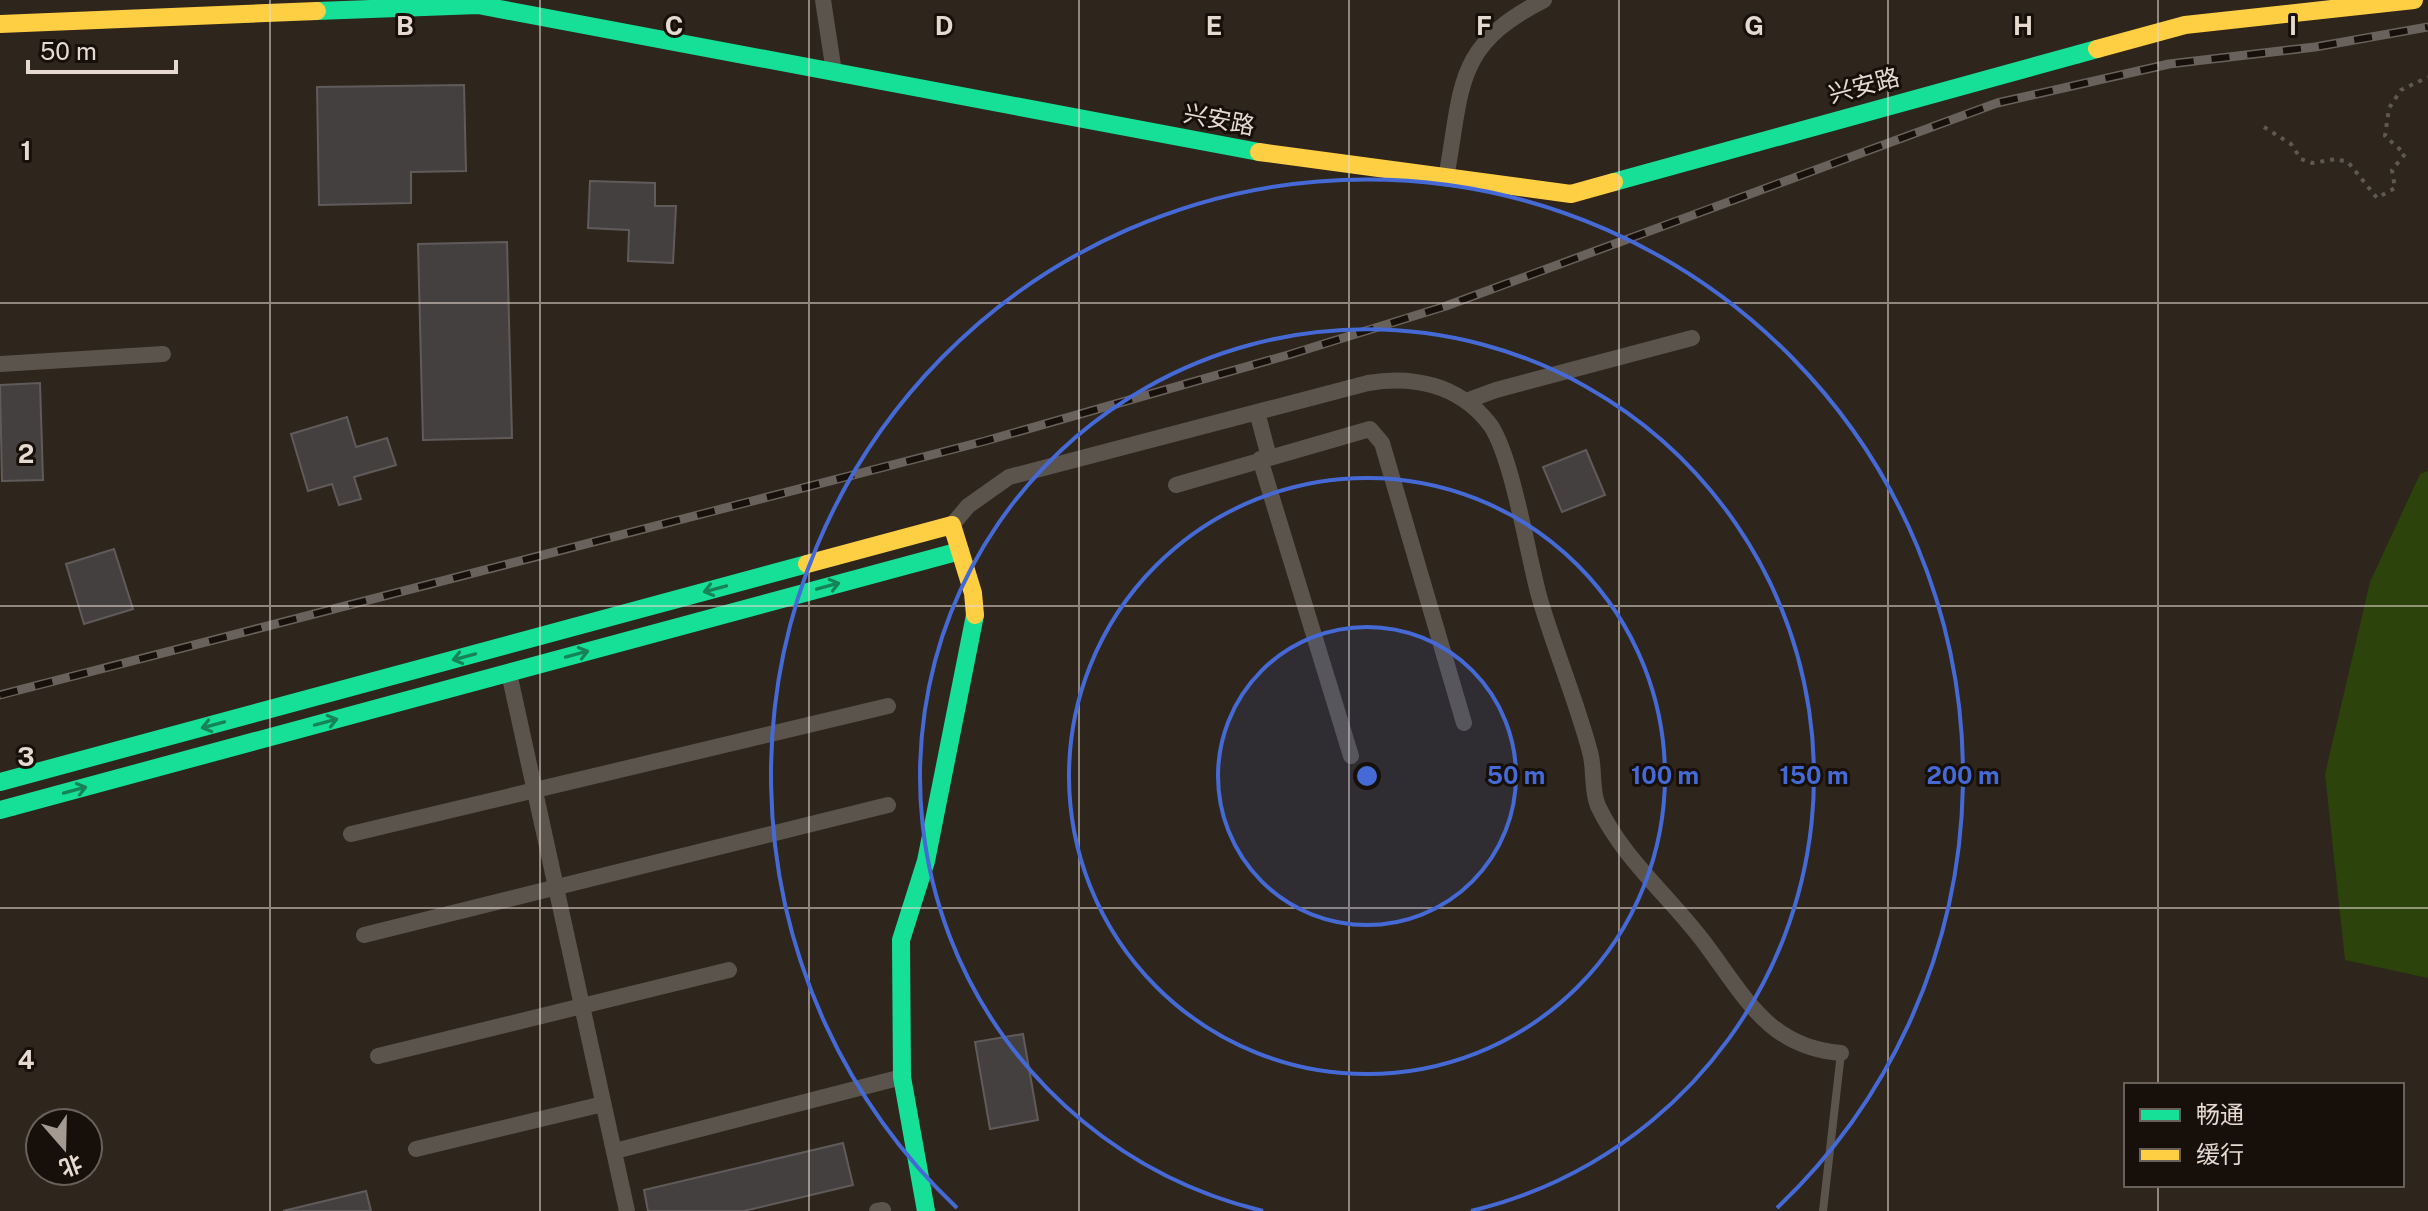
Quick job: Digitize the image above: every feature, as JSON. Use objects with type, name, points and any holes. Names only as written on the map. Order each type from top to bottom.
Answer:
[{"type":"street","points":[[823,0],[834,72]]},
{"type":"street","points":[[1446,178],[1471,61],[1498,26],[1544,0]]},
{"type":"street","name":"兴安路","points":[[0,24],[478,5],[1281,156],[1571,194],[2185,25],[2414,0]]},
{"type":"street","points":[[1466,401],[1537,378],[1692,338]]},
{"type":"street","points":[[0,364],[163,354]]},
{"type":"street","points":[[0,782],[952,525],[968,506],[1009,477],[1385,380],[1419,381],[1466,401],[1499,436],[1540,597],[1591,755],[1597,803],[1621,845],[1698,933],[1749,1005],[1782,1037],[1819,1051],[1841,1053]]},
{"type":"street","points":[[1257,412],[1264,458],[1351,756]]},
{"type":"street","points":[[1176,485],[1370,429],[1382,443],[1464,723]]},
{"type":"street","points":[[926,1211],[902,1077],[901,940],[926,861],[976,623],[973,593],[952,525]]},
{"type":"street","points":[[0,810],[960,551]]},
{"type":"street","points":[[509,673],[627,1211]]},
{"type":"street","points":[[351,834],[888,706]]},
{"type":"street","points":[[364,935],[888,805]]},
{"type":"street","points":[[378,1056],[729,970]]},
{"type":"street","points":[[615,1151],[902,1077]]},
{"type":"street","points":[[416,1149],[603,1104]]},
{"type":"lane","points":[[1823,1211],[1841,1053]]},
{"type":"path","points":[[2264,127],[2291,144],[2301,159],[2312,163],[2336,159],[2348,162],[2377,198],[2395,188],[2392,170],[2405,154],[2385,136],[2387,116],[2401,90],[2428,77]]},
{"type":"green space","points":[[2428,471],[2428,978],[2345,960],[2325,774],[2370,582],[2420,474]]},
{"type":"building","points":[[464,85],[466,171],[411,172],[411,203],[319,205],[317,87]]},
{"type":"building","points":[[590,181],[655,183],[655,206],[676,206],[673,263],[628,261],[629,230],[588,228]]},
{"type":"building","points":[[507,242],[512,438],[423,440],[418,244]]},
{"type":"building","points":[[40,383],[43,480],[2,481],[0,385]]},
{"type":"building","points":[[347,417],[356,447],[387,438],[396,465],[354,477],[361,499],[339,505],[332,484],[308,491],[291,434]]},
{"type":"building","points":[[1586,450],[1605,495],[1562,512],[1543,467]]},
{"type":"building","points":[[114,549],[133,609],[84,624],[66,564]]},
{"type":"building","points":[[1023,1034],[1038,1120],[990,1129],[975,1042]]},
{"type":"building","points":[[843,1143],[853,1185],[744,1211],[648,1211],[644,1190]]},
{"type":"building","points":[[366,1191],[371,1211],[283,1211]]},
{"type":"railway","points":[[0,695],[985,441],[1288,355],[1446,306],[1997,103],[2169,64],[2315,47],[2428,27]]},
{"type":"traffic: fast","points":[[317,11],[478,5],[1259,152]]},
{"type":"traffic: fast","points":[[1614,182],[2097,49]]},
{"type":"traffic: fast","points":[[0,810],[960,551]]},
{"type":"traffic: fast","points":[[0,782],[807,564]]},
{"type":"traffic: fast","points":[[926,1211],[902,1077],[901,940],[926,861],[975,615]]},
{"type":"traffic: slow","points":[[2097,49],[2185,25],[2414,0]]},
{"type":"traffic: slow","points":[[0,24],[317,11]]},
{"type":"traffic: slow","points":[[1259,152],[1571,194],[1614,182]]},
{"type":"traffic: slow","points":[[807,564],[952,525],[973,593],[975,615]]}]
